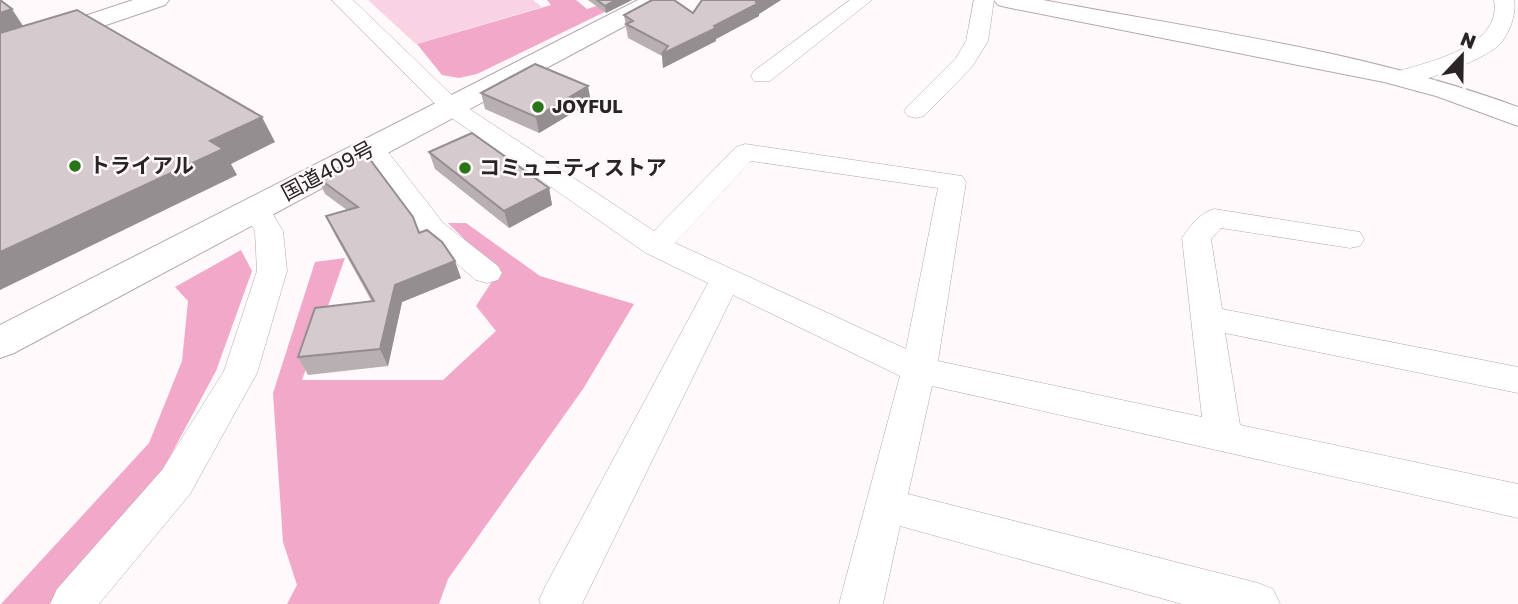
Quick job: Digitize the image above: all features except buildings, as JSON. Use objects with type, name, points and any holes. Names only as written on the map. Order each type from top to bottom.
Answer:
[{"type":"main road","points":[[0,37],[116,0]]},
{"type":"main road","points":[[0,53],[157,0]]},
{"type":"main road","name":"国道409号","points":[[0,343],[656,0]]},
{"type":"main road","points":[[1006,0],[1401,78],[1446,90],[1518,117]]},
{"type":"street","points":[[342,0],[451,107],[656,246],[919,370],[1518,501]]},
{"type":"street","points":[[762,76],[862,0]]},
{"type":"street","points":[[916,111],[964,62],[977,41],[984,0]]},
{"type":"street","points":[[1401,78],[1464,57],[1491,41],[1506,10],[1504,0]]},
{"type":"street","points":[[372,148],[433,229],[487,274]]},
{"type":"street","points":[[656,246],[745,152],[953,182],[919,370],[861,604]]},
{"type":"street","points":[[72,604],[176,482],[240,373],[272,271],[269,231],[256,209]]},
{"type":"street","points":[[1223,436],[1196,237],[1214,218],[1350,239]]},
{"type":"street","points":[[564,603],[726,279]]},
{"type":"street","points":[[1208,318],[1518,380]]},
{"type":"street","points":[[885,505],[1258,604]]},
{"type":"shaded area","points":[[368,0],[533,0],[542,7],[416,44]]},
{"type":"shaded area","points":[[547,0],[576,0],[587,9],[615,0],[625,2],[477,74],[459,78],[442,75],[417,44],[551,5]]},
{"type":"shaded area","points":[[448,223],[466,223],[540,276],[634,304],[583,389],[448,579],[439,604],[287,604],[297,585],[283,542],[273,393],[315,262],[345,258],[302,380],[443,380],[496,331],[476,306],[498,272]]},
{"type":"shaded area","points":[[241,250],[252,271],[216,371],[159,477],[52,604],[1,604],[149,443],[182,361],[188,301],[175,287]]},
{"type":"place","name":"JOYFUL","points":[[538,107]]},
{"type":"place","name":"トライアル","points":[[75,166]]},
{"type":"place","name":"コミュニティストア","points":[[465,168]]}]
